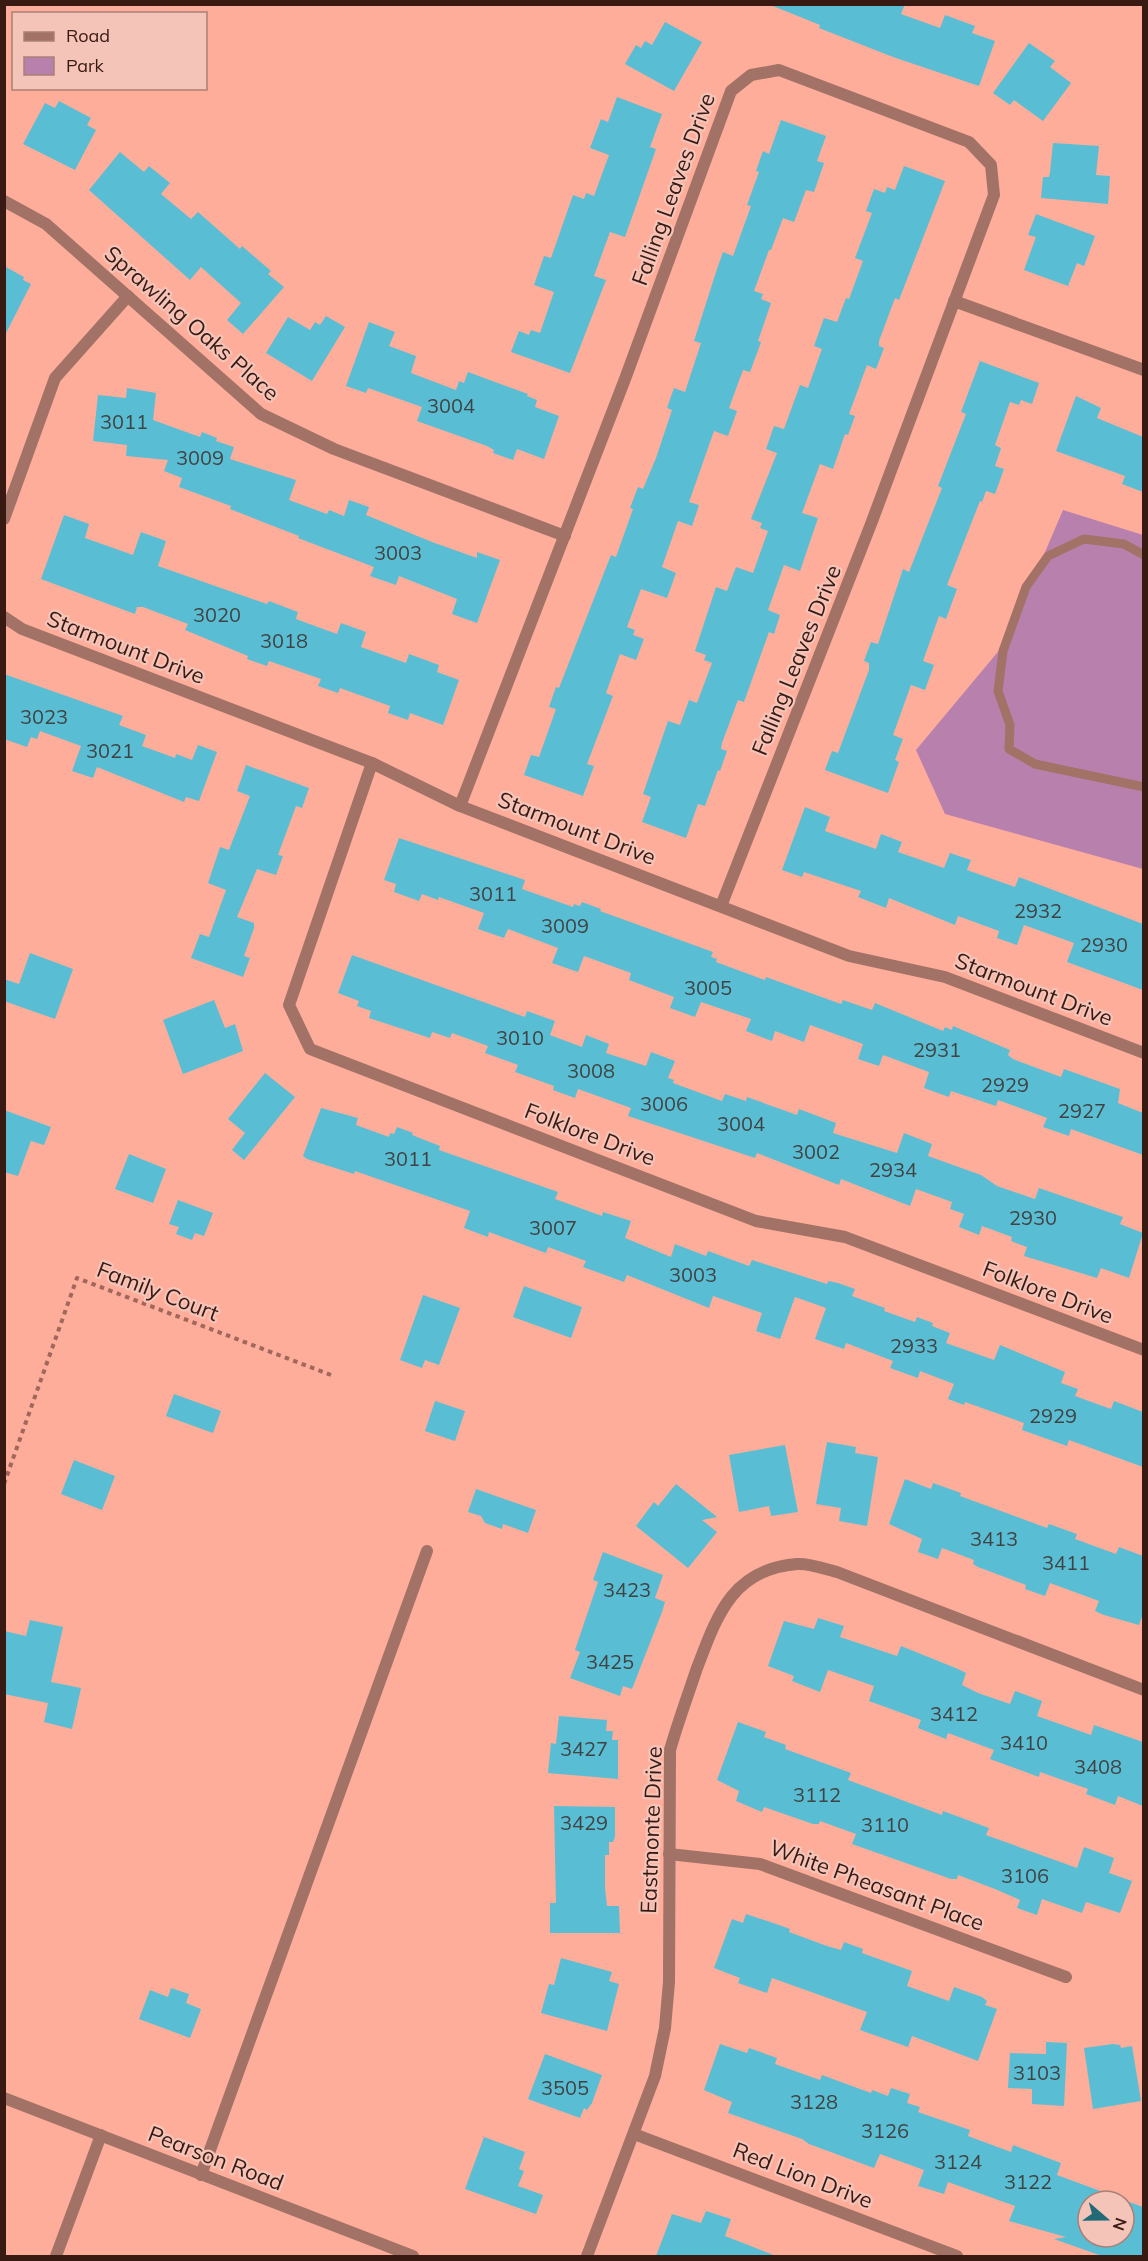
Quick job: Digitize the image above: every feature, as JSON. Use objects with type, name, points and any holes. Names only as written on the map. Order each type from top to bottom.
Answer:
[{"type":"street","name":"Falling Leaves Drive","points":[[460,806],[565,536],[731,91],[751,75],[779,70],[969,142],[991,165],[994,195],[871,525],[721,906]]},
{"type":"street","name":"Sprawling Oaks Place","points":[[4,201],[46,224],[261,414],[334,449],[565,536]]},
{"type":"street","points":[[4,519],[55,378],[128,296]]},
{"type":"street","points":[[954,302],[1143,370]]},
{"type":"street","name":"Starmount Drive","points":[[4,617],[22,629],[372,763],[460,806],[849,956],[945,977],[1143,1053]]},
{"type":"street","name":"Folklore Drive","points":[[372,763],[290,1005],[310,1049],[756,1221],[845,1238],[1143,1350]]},
{"type":"street","points":[[201,2175],[427,1551]]},
{"type":"street","name":"Eastmonte Drive","points":[[587,2256],[655,2076],[665,2028],[669,1982],[670,1750],[717,1616],[741,1586],[766,1570],[799,1563],[837,1572],[1143,1690]]},
{"type":"street","name":"White Pheasant Place","points":[[669,1854],[760,1864],[1066,1977]]},
{"type":"street","name":"Pearson Road","points":[[4,2098],[413,2256]]},
{"type":"street","name":"Red Lion Drive","points":[[634,2134],[957,2256]]},
{"type":"street","points":[[56,2256],[101,2135]]},
{"type":"lane","points":[[1143,555],[1124,544],[1084,539],[1048,556],[1026,587],[1003,651],[998,691],[1010,725],[1009,749],[1035,764],[1143,788]]},
{"type":"path","name":"Family Court","points":[[4,1484],[77,1278],[331,1375]]},
{"type":"green space","points":[[1063,510],[1143,535],[1143,869],[945,814],[916,750],[1007,641]]},
{"type":"building","points":[[768,4],[905,4],[901,14],[940,28],[945,15],[975,26],[972,33],[995,41],[979,86],[893,57],[819,28],[820,25]]},
{"type":"building","points":[[665,22],[702,42],[674,91],[625,64],[636,45],[641,48],[645,41],[652,45]]},
{"type":"building","points":[[1029,43],[1055,61],[1050,67],[1071,83],[1043,121],[1014,100],[1010,105],[993,93]]},
{"type":"building","points":[[617,97],[662,114],[650,147],[656,149],[625,237],[610,232],[594,276],[606,280],[570,373],[511,352],[519,331],[529,335],[531,330],[540,333],[554,292],[534,285],[544,256],[551,258],[573,195],[584,199],[586,193],[594,196],[609,155],[590,148],[601,119],[608,122]]},
{"type":"building","points":[[59,101],[91,118],[87,125],[96,130],[75,170],[23,144],[45,103],[55,108]]},
{"type":"building","points":[[781,120],[826,136],[817,161],[824,163],[814,192],[806,190],[794,222],[783,218],[771,250],[769,250],[754,291],[763,294],[761,299],[771,303],[758,341],[761,342],[750,372],[743,370],[729,408],[737,411],[728,436],[714,431],[689,502],[699,505],[692,526],[678,521],[662,567],[676,573],[667,598],[641,589],[627,627],[635,630],[633,635],[644,639],[636,660],[620,654],[606,693],[613,696],[587,764],[594,766],[583,796],[524,775],[531,755],[539,757],[556,709],[549,707],[556,687],[559,688],[611,555],[616,557],[633,509],[630,508],[638,487],[643,489],[656,458],[672,410],[667,408],[674,388],[685,392],[701,343],[694,341],[723,252],[733,256],[751,206],[747,205],[759,172],[756,171],[763,151],[769,154]]},
{"type":"building","points":[[1053,143],[1099,146],[1096,175],[1110,176],[1108,204],[1041,198],[1043,177],[1049,177]]},
{"type":"building","points":[[120,152],[144,172],[149,166],[170,183],[161,194],[191,219],[198,212],[240,249],[242,246],[271,271],[268,274],[284,287],[243,334],[227,320],[241,303],[201,267],[190,280],[89,190]]},
{"type":"building","points":[[904,166],[945,181],[899,300],[895,298],[879,341],[879,346],[884,348],[876,369],[867,365],[849,414],[855,416],[848,435],[845,434],[833,469],[820,464],[802,513],[818,518],[800,571],[784,565],[768,610],[780,615],[774,634],[769,632],[744,702],[738,700],[722,743],[721,749],[727,751],[720,771],[718,770],[705,806],[698,804],[686,838],[642,822],[651,797],[643,794],[668,721],[680,725],[689,700],[697,703],[712,663],[704,660],[706,655],[695,651],[716,587],[727,591],[736,567],[753,573],[768,531],[760,528],[762,523],[751,519],[777,453],[766,449],[774,426],[784,429],[800,385],[808,388],[822,349],[814,346],[824,318],[837,322],[846,298],[849,299],[863,261],[855,258],[872,213],[866,211],[874,189],[885,193],[887,187],[895,190]]},
{"type":"building","points":[[1036,214],[1095,236],[1084,266],[1077,263],[1068,286],[1024,270],[1036,237],[1028,235]]},
{"type":"building","points":[[4,266],[24,277],[23,280],[31,284],[4,337]]},
{"type":"building","points":[[326,316],[345,327],[312,381],[266,353],[288,317],[310,330],[315,322],[320,325]]},
{"type":"building","points":[[369,322],[395,332],[389,346],[416,356],[411,373],[456,390],[459,381],[464,383],[468,372],[528,394],[527,396],[537,400],[535,407],[559,416],[544,459],[517,449],[513,460],[493,453],[494,450],[487,446],[417,421],[422,407],[368,388],[366,393],[346,386]]},
{"type":"building","points":[[980,361],[1039,383],[1032,404],[1021,400],[1019,405],[1010,402],[995,445],[1001,448],[995,466],[1004,469],[995,494],[986,491],[982,502],[980,501],[947,585],[957,589],[946,619],[939,616],[923,661],[934,665],[925,690],[911,685],[893,735],[903,739],[895,760],[899,762],[888,793],[825,770],[832,751],[838,753],[869,670],[869,663],[864,661],[871,642],[878,644],[903,569],[909,572],[942,488],[938,486],[966,414],[961,412]]},
{"type":"building","points":[[127,388],[156,393],[153,420],[200,437],[202,432],[217,438],[216,441],[234,447],[230,459],[296,480],[289,500],[327,514],[329,510],[344,516],[349,500],[369,507],[366,515],[432,542],[477,558],[477,552],[500,560],[477,623],[452,614],[457,599],[399,576],[396,585],[370,576],[374,567],[230,509],[231,506],[179,487],[182,478],[164,471],[168,460],[126,456],[127,445],[93,441],[98,395],[126,398]]},
{"type":"building","points":[[1076,396],[1101,408],[1097,418],[1143,437],[1143,492],[1122,484],[1125,476],[1056,451]]},
{"type":"building","points":[[64,515],[89,524],[85,538],[133,555],[141,532],[166,541],[158,566],[267,604],[269,601],[298,612],[296,619],[337,634],[341,623],[366,632],[361,647],[406,663],[409,654],[439,665],[437,672],[459,680],[443,725],[410,713],[408,720],[388,713],[390,706],[340,688],[338,693],[318,686],[321,679],[269,661],[267,666],[247,659],[248,656],[185,630],[188,624],[143,607],[137,607],[135,614],[41,579]]},
{"type":"building","points":[[4,674],[123,716],[119,725],[146,735],[142,746],[175,758],[176,754],[192,760],[198,745],[217,752],[199,801],[186,797],[184,802],[97,767],[93,778],[72,771],[81,746],[40,731],[37,739],[31,737],[27,747],[4,739]]},
{"type":"building","points":[[246,765],[309,788],[302,808],[296,806],[278,855],[283,856],[276,875],[257,869],[237,917],[254,923],[244,956],[250,958],[243,977],[191,958],[200,934],[209,937],[226,890],[208,883],[220,847],[229,850],[250,796],[237,791]]},
{"type":"building","points":[[805,807],[830,817],[825,831],[876,849],[881,834],[902,842],[898,852],[944,868],[950,853],[971,860],[967,870],[1015,887],[1019,877],[1143,924],[1143,990],[1067,962],[1074,943],[1024,925],[1017,945],[997,938],[999,931],[958,916],[955,925],[889,898],[886,908],[858,897],[861,891],[804,872],[802,877],[782,870]]},
{"type":"building","points":[[399,838],[525,880],[522,889],[573,907],[574,904],[580,906],[582,902],[601,909],[600,911],[713,952],[711,957],[717,959],[716,962],[765,980],[766,977],[841,1004],[843,1000],[872,1010],[875,1003],[943,1031],[945,1027],[952,1030],[953,1026],[1010,1050],[1008,1055],[1013,1059],[1061,1077],[1064,1069],[1120,1089],[1118,1103],[1143,1113],[1143,1155],[1071,1129],[1069,1136],[1043,1127],[1047,1118],[998,1100],[996,1106],[951,1091],[949,1097],[924,1088],[929,1072],[883,1055],[879,1066],[858,1059],[863,1044],[810,1025],[804,1042],[775,1031],[772,1041],[746,1031],[751,1019],[701,1002],[695,1017],[670,1008],[674,997],[629,980],[631,973],[584,956],[578,972],[552,963],[558,948],[508,929],[504,938],[478,929],[484,913],[439,897],[438,900],[422,894],[419,901],[394,892],[396,884],[384,880]]},
{"type":"building","points":[[30,953],[73,969],[55,1019],[4,1001],[4,979],[19,984]]},
{"type":"building","points":[[352,955],[525,1017],[527,1011],[555,1021],[550,1035],[582,1047],[586,1035],[609,1044],[606,1053],[646,1066],[651,1052],[675,1061],[668,1078],[674,1080],[673,1083],[722,1101],[725,1094],[746,1101],[747,1097],[797,1115],[799,1109],[836,1123],[833,1133],[897,1153],[904,1133],[932,1144],[928,1156],[981,1175],[997,1186],[1035,1199],[1039,1188],[1123,1217],[1120,1224],[1143,1233],[1129,1278],[1101,1268],[1097,1278],[1024,1256],[1027,1247],[1011,1241],[1012,1237],[982,1226],[979,1235],[959,1227],[964,1214],[950,1209],[952,1202],[916,1189],[910,1206],[841,1179],[839,1185],[757,1153],[755,1158],[628,1116],[631,1108],[578,1089],[575,1098],[553,1090],[554,1086],[515,1072],[518,1065],[485,1053],[488,1046],[452,1033],[450,1038],[432,1032],[430,1038],[369,1018],[371,1011],[357,1006],[359,1001],[338,993]]},
{"type":"building","points":[[214,1000],[225,1028],[235,1024],[243,1051],[183,1074],[163,1020]]},
{"type":"building","points":[[265,1073],[295,1097],[244,1160],[232,1150],[245,1133],[228,1119]]},
{"type":"building","points":[[321,1108],[358,1118],[356,1125],[389,1137],[390,1133],[394,1134],[397,1127],[440,1146],[439,1150],[558,1192],[555,1199],[602,1216],[603,1212],[631,1221],[625,1238],[671,1257],[675,1244],[706,1256],[708,1251],[749,1266],[752,1260],[827,1284],[828,1281],[838,1283],[855,1289],[852,1296],[885,1308],[884,1311],[915,1322],[917,1317],[933,1323],[932,1326],[950,1333],[946,1343],[994,1360],[1000,1345],[1065,1372],[1061,1383],[1078,1389],[1075,1396],[1111,1409],[1114,1401],[1143,1412],[1143,1467],[1069,1440],[1067,1446],[1022,1430],[1024,1423],[965,1402],[964,1405],[948,1399],[954,1384],[920,1371],[918,1378],[890,1368],[893,1361],[846,1343],[844,1349],[815,1339],[826,1308],[795,1297],[780,1339],[756,1331],[762,1313],[713,1296],[709,1308],[627,1275],[624,1282],[583,1267],[586,1261],[548,1247],[546,1253],[489,1232],[488,1237],[464,1228],[470,1211],[355,1171],[354,1174],[303,1156]]},
{"type":"building","points":[[4,1110],[51,1127],[44,1145],[31,1141],[18,1176],[4,1172]]},
{"type":"building","points":[[129,1154],[166,1169],[153,1203],[115,1189]]},
{"type":"building","points":[[178,1200],[213,1213],[204,1236],[195,1233],[192,1240],[176,1234],[179,1227],[169,1224]]},
{"type":"building","points":[[524,1286],[582,1307],[571,1338],[513,1317]]},
{"type":"building","points":[[423,1295],[460,1308],[439,1365],[425,1360],[422,1368],[400,1360]]},
{"type":"building","points":[[174,1394],[221,1411],[213,1433],[166,1416]]},
{"type":"building","points":[[435,1401],[465,1411],[455,1441],[425,1431]]},
{"type":"building","points":[[827,1442],[856,1447],[855,1453],[878,1457],[867,1526],[839,1521],[841,1508],[816,1504]]},
{"type":"building","points":[[785,1445],[798,1512],[771,1516],[769,1506],[739,1512],[729,1455]]},
{"type":"building","points":[[74,1460],[115,1476],[102,1510],[61,1494]]},
{"type":"building","points":[[905,1479],[931,1489],[933,1483],[961,1493],[960,1496],[1047,1528],[1049,1524],[1077,1534],[1075,1539],[1116,1554],[1119,1547],[1143,1556],[1143,1614],[1139,1625],[1095,1611],[1099,1601],[1050,1583],[1045,1596],[1025,1589],[1026,1585],[978,1567],[973,1564],[974,1560],[942,1548],[938,1559],[918,1552],[922,1539],[889,1524]]},
{"type":"building","points":[[676,1484],[717,1517],[702,1520],[717,1532],[688,1568],[636,1526],[654,1502],[658,1506]]},
{"type":"building","points":[[476,1489],[536,1510],[528,1533],[503,1524],[502,1529],[485,1523],[481,1516],[468,1512]]},
{"type":"building","points":[[603,1552],[663,1575],[655,1598],[665,1602],[662,1612],[632,1689],[623,1686],[620,1696],[570,1678],[580,1652],[575,1650],[598,1582],[593,1580]]},
{"type":"building","points":[[818,1618],[844,1626],[840,1637],[897,1656],[901,1646],[958,1669],[966,1673],[962,1685],[978,1693],[1010,1704],[1015,1691],[1042,1701],[1037,1716],[1091,1735],[1094,1725],[1143,1742],[1143,1806],[1118,1796],[1115,1805],[1086,1794],[1088,1789],[1040,1772],[1039,1777],[990,1759],[994,1750],[948,1733],[946,1739],[918,1728],[921,1720],[869,1701],[874,1686],[828,1670],[820,1692],[792,1681],[794,1676],[768,1666],[784,1621],[814,1629]]},
{"type":"building","points":[[30,1620],[63,1627],[51,1682],[81,1688],[72,1729],[44,1722],[48,1703],[4,1694],[4,1631],[26,1636]]},
{"type":"building","points":[[559,1716],[607,1720],[606,1731],[613,1731],[612,1740],[618,1740],[618,1779],[548,1773],[551,1743],[556,1744]]},
{"type":"building","points":[[738,1722],[766,1732],[764,1737],[786,1745],[785,1749],[851,1773],[848,1780],[942,1815],[943,1811],[989,1828],[986,1835],[1077,1868],[1084,1847],[1114,1858],[1109,1873],[1132,1881],[1120,1913],[1086,1902],[1082,1913],[1042,1899],[1037,1915],[1017,1908],[1020,1900],[995,1889],[958,1875],[957,1879],[951,1879],[852,1844],[856,1834],[820,1821],[819,1824],[813,1824],[764,1807],[762,1812],[736,1801],[739,1791],[717,1780]]},
{"type":"building","points":[[554,1806],[615,1807],[615,1837],[613,1842],[609,1842],[609,1855],[605,1855],[605,1888],[607,1906],[619,1906],[620,1933],[550,1933],[550,1903],[556,1903]]},
{"type":"building","points":[[746,1914],[790,1929],[789,1932],[827,1946],[841,1950],[844,1942],[863,1949],[862,1953],[912,1971],[907,1986],[949,2001],[954,1987],[982,1997],[987,2001],[985,2005],[997,2009],[978,2061],[912,2036],[908,2047],[860,2030],[867,2012],[772,1978],[767,1993],[738,1983],[740,1978],[714,1968],[732,1919],[743,1923]]},
{"type":"building","points":[[561,1958],[612,1972],[609,1981],[619,1984],[607,2031],[541,2013],[549,1984],[554,1985]]},
{"type":"building","points":[[171,1988],[189,1994],[186,2003],[201,2009],[190,2038],[139,2019],[150,1990],[168,1997]]},
{"type":"building","points":[[1046,2042],[1067,2043],[1064,2106],[1032,2104],[1032,2089],[1008,2088],[1010,2053],[1046,2054]]},
{"type":"building","points":[[720,2044],[747,2053],[749,2048],[777,2058],[775,2064],[820,2080],[822,2075],[871,2093],[872,2090],[888,2096],[891,2088],[910,2094],[907,2103],[920,2107],[918,2112],[970,2130],[968,2136],[1011,2152],[1013,2145],[1061,2163],[1057,2175],[1095,2189],[1076,2189],[1076,2247],[1054,2239],[1066,2237],[1009,2221],[1015,2206],[948,2182],[944,2194],[918,2186],[924,2170],[880,2154],[874,2168],[728,2113],[732,2102],[704,2090]]},
{"type":"building","points":[[1120,2045],[1121,2048],[1132,2046],[1141,2101],[1093,2109],[1084,2048]]},
{"type":"building","points":[[545,2054],[602,2075],[592,2103],[587,2110],[584,2108],[580,2118],[528,2099]]},
{"type":"building","points":[[484,2137],[525,2152],[519,2169],[524,2171],[518,2186],[543,2195],[536,2214],[465,2189]]},
{"type":"building","points":[[1136,2204],[1143,2207],[1143,2256],[1102,2256],[1082,2249],[1136,2249]]},
{"type":"building","points":[[706,2211],[731,2219],[725,2236],[776,2256],[656,2256],[672,2214],[701,2223]]}]
